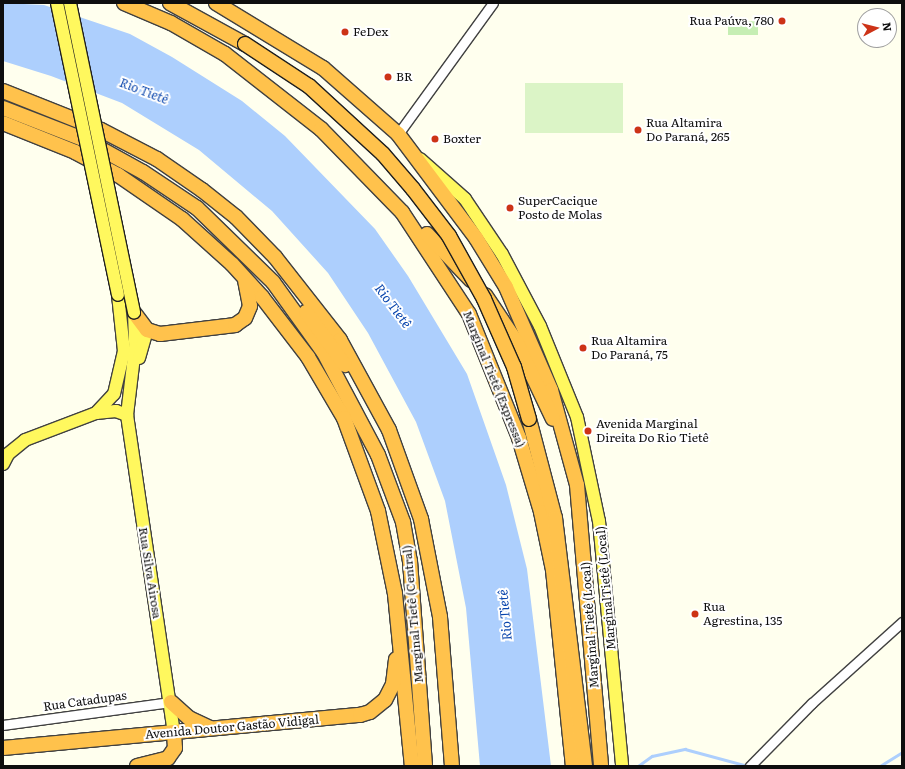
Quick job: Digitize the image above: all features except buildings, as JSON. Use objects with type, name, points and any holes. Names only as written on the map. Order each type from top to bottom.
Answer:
[{"type":"highway","name":"Marginal Tietê (Expressa)","points":[[124,3],[171,23],[226,54],[289,101],[361,169],[420,236],[469,314],[519,438],[539,505],[552,570],[573,766]]},
{"type":"highway","points":[[170,3],[245,44],[309,86],[382,154],[413,189],[449,236],[480,292],[507,349],[529,419],[556,518],[585,766]]},
{"type":"highway","points":[[216,3],[323,68],[398,134],[414,155],[476,238],[506,287],[551,390],[577,485]]},
{"type":"highway","points":[[3,91],[69,116],[133,146],[202,190],[253,233],[325,318],[366,387],[402,461],[428,546],[440,617],[452,766]]},
{"type":"highway","points":[[3,108],[50,124],[114,155],[168,189],[216,225],[273,282],[291,292],[350,372],[366,387]]},
{"type":"highway","points":[[3,123],[52,141],[118,175],[182,219],[244,276],[292,334],[344,418],[361,438],[379,483],[393,533],[403,588],[415,614]]},
{"type":"highway","points":[[361,169],[381,182],[498,311],[516,341],[555,424],[577,485]]},
{"type":"highway","points":[[135,313],[147,330],[166,335],[240,322],[250,306],[244,276]]},
{"type":"highway","name":"Marginal Tietê (Central)","points":[[273,282],[338,376],[385,472],[407,540],[415,614],[425,766]]},
{"type":"highway","points":[[344,418],[378,511],[392,570],[400,631],[412,766]]},
{"type":"highway","name":"Marginal Tietê (Local)","points":[[577,485],[600,764]]},
{"type":"highway","name":"Avenida Doutor Gastão Vidigal","points":[[3,748],[210,728],[354,717],[370,712],[385,700],[393,684],[396,669],[395,647],[400,631]]},
{"type":"highway","points":[[568,710],[573,660]]},
{"type":"highway","points":[[170,702],[189,718],[210,728]]},
{"type":"highway","points":[[137,766],[168,758],[175,748],[174,732]]},
{"type":"main road","points":[[57,3],[118,295],[124,351],[114,394],[96,413]]},
{"type":"main road","points":[[70,3],[135,313],[132,372]]},
{"type":"main road","name":"MarginalTietê (Local)","points":[[414,155],[465,200],[502,254],[540,326],[577,418],[599,521],[622,764]]},
{"type":"main road","points":[[132,372],[147,330]]},
{"type":"main road","name":"Rua Silva Airosa","points":[[132,372],[127,415],[174,732]]},
{"type":"main road","points":[[3,464],[8,454],[25,440],[96,413],[116,411],[127,415]]},
{"type":"street","points":[[398,134],[493,3]]},
{"type":"street","points":[[750,766],[761,753],[902,622]]},
{"type":"street","name":"Rua Catadupas","points":[[3,724],[170,702]]},
{"type":"green space","points":[[728,21],[758,21],[758,35],[728,35]]},
{"type":"green space","points":[[525,83],[623,83],[623,133],[525,133]]},
{"type":"water","name":"Rio Tietê","points":[[3,3],[44,5],[130,34],[172,57],[242,101],[285,136],[375,229],[408,276],[467,374],[506,485],[527,569],[551,766],[480,766],[466,608],[445,501],[416,422],[368,333],[328,273],[272,211],[199,150],[122,103],[51,76],[3,61]]},
{"type":"waterway","points":[[638,766],[652,756],[685,749],[748,766]]},
{"type":"waterway","points":[[880,766],[902,752]]},
{"type":"place","name":"Rua Paúva, 780","points":[[782,21]]},
{"type":"place","name":"FeDex","points":[[345,32]]},
{"type":"place","name":"BR","points":[[388,77]]},
{"type":"place","name":"Rua Altamira Do Paraná, 265","points":[[638,130]]},
{"type":"place","name":"Boxter","points":[[435,139]]},
{"type":"place","name":"SuperCacique Posto de Molas","points":[[510,208]]},
{"type":"place","name":"Rua Altamira Do Paraná, 75","points":[[583,348]]},
{"type":"place","name":"Avenida Marginal Direita Do Rio Tietê","points":[[588,431]]},
{"type":"place","name":"Rua Agrestina, 135","points":[[695,614]]}]
